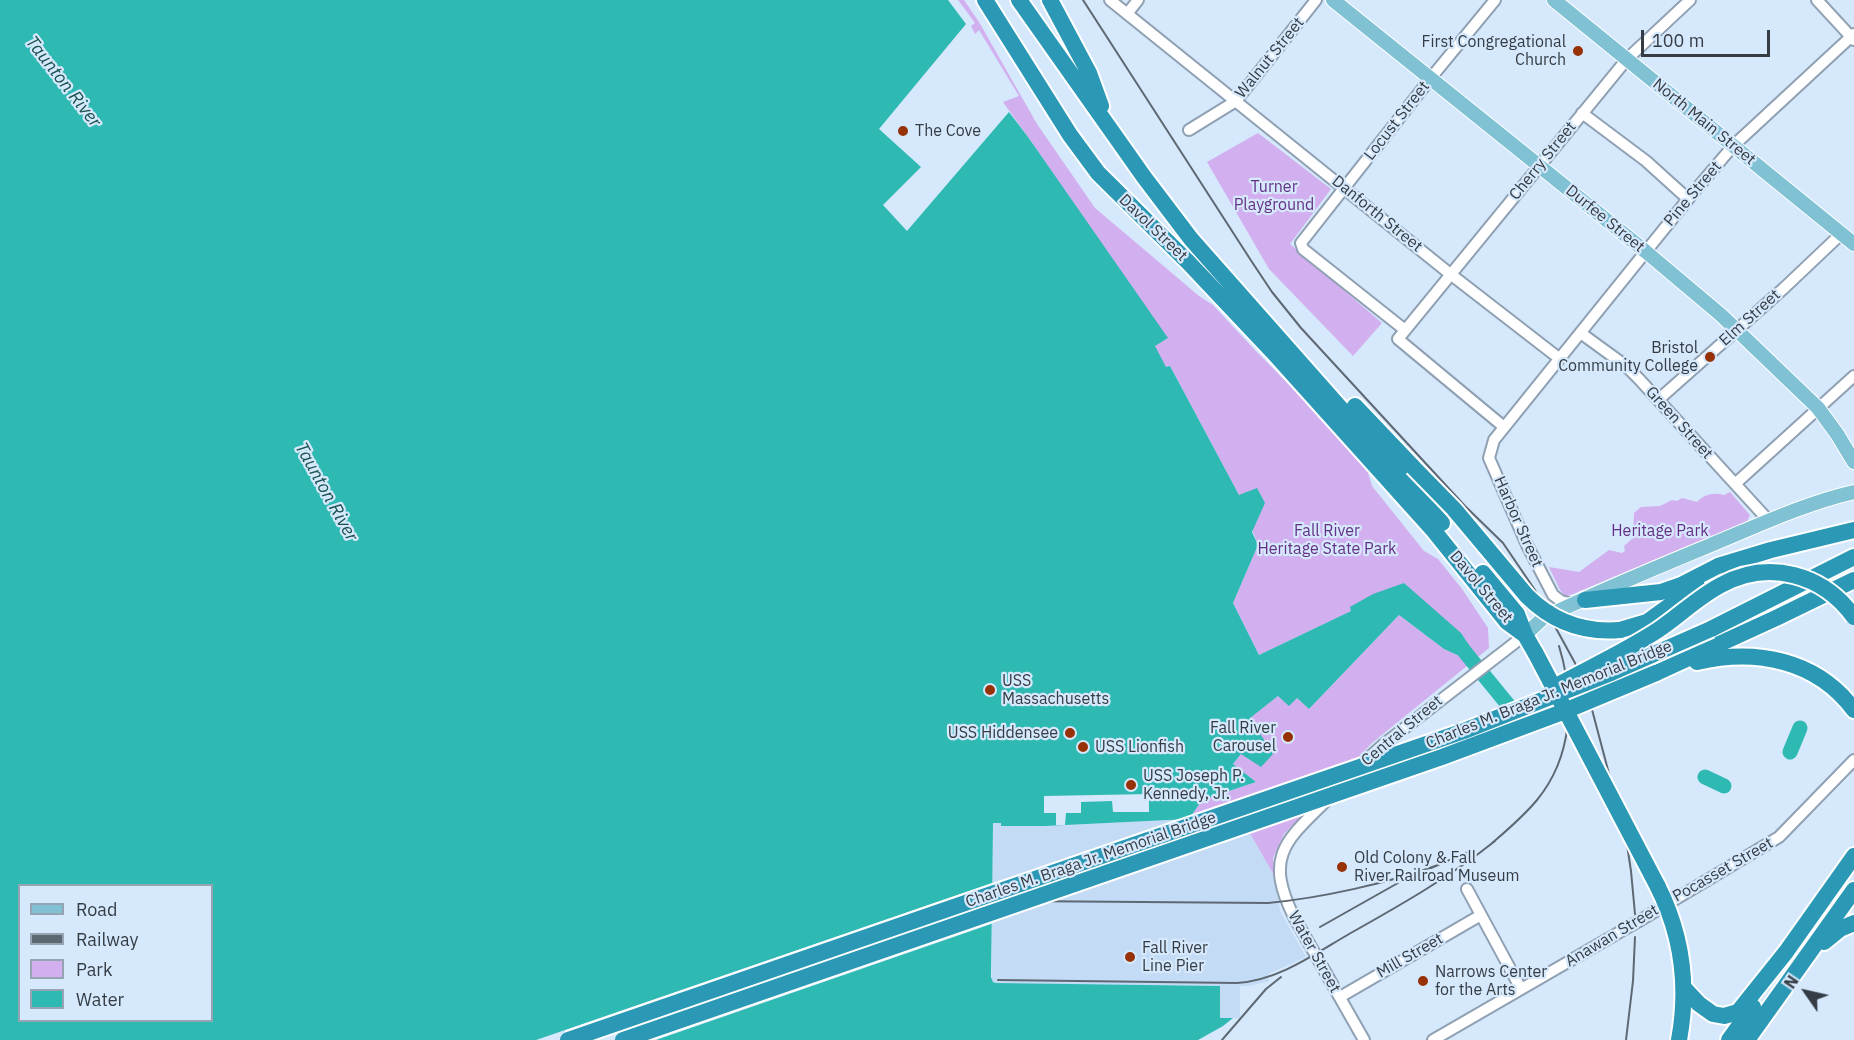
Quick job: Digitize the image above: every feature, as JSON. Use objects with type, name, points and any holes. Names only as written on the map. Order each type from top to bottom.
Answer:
[{"type":"highway","name":"Davol Street","points":[[984,0],[1070,135],[1098,173],[1273,351],[1434,531],[1507,622],[1525,635]]},
{"type":"highway","name":"Davol Street","points":[[1019,0],[1153,190],[1232,287],[1359,426],[1454,537],[1517,614],[1525,635]]},
{"type":"highway","points":[[1050,0],[1089,73],[1108,126]]},
{"type":"highway","points":[[1232,287],[1268,316],[1454,509],[1527,596],[1555,618],[1572,626],[1599,631],[1620,630],[1647,622],[1703,582],[1759,554]]},
{"type":"highway","points":[[1580,602],[1661,592],[1681,585],[1718,566],[1854,530]]},
{"type":"highway","name":"Charles M. Braga Jr. Memorial Bridge","points":[[568,1040],[1494,720],[1611,674],[1711,629],[1854,557]]},
{"type":"highway","points":[[1494,720],[1636,644],[1714,589],[1745,575],[1772,572],[1790,573],[1805,578],[1834,594],[1854,617]]},
{"type":"highway","points":[[1720,651],[1854,580]]},
{"type":"highway","points":[[1525,635],[1666,903],[1679,945],[1684,988],[1679,1040]]},
{"type":"highway","points":[[1720,651],[1762,657],[1795,665],[1815,674],[1832,686],[1854,710]]},
{"type":"highway","name":"Charles M. Braga Jr. Memorial Bridge","points":[[623,1040],[1442,757],[1560,713],[1656,673],[1720,651]]},
{"type":"highway","points":[[1684,988],[1699,1004],[1713,1014],[1724,1016],[1735,1014],[1747,1003],[1786,952],[1854,856]]},
{"type":"highway","points":[[1748,1040],[1854,890]]},
{"type":"highway","points":[[1805,958],[1840,929],[1854,923]]},
{"type":"highway","points":[[1729,1040],[1758,999],[1786,952]]},
{"type":"main road","name":"Durfee Street","points":[[1334,0],[1646,252],[1737,330],[1818,408],[1854,462]]},
{"type":"main road","name":"North Main Street","points":[[1554,0],[1840,235],[1854,244]]},
{"type":"main road","points":[[1554,613],[1615,585],[1817,502],[1854,492]]},
{"type":"main road","name":"Central Street","points":[[1525,635],[1541,620]]},
{"type":"street","name":"Danforth Street","points":[[1110,0],[1560,359]]},
{"type":"street","points":[[1127,14],[1138,0]]},
{"type":"street","name":"Walnut Street","points":[[1189,130],[1236,101],[1316,0]]},
{"type":"street","name":"Locust Street","points":[[1405,330],[1304,249],[1301,243],[1430,79],[1496,0]]},
{"type":"street","name":"Cherry Street","points":[[1405,330],[1627,59],[1690,0]]},
{"type":"street","points":[[1817,0],[1853,37]]},
{"type":"street","name":"Pine Street","points":[[1504,427],[1733,146],[1853,37]]},
{"type":"street","points":[[1582,113],[1646,161],[1688,200]]},
{"type":"street","name":"Elm Street","points":[[1658,400],[1840,235]]},
{"type":"street","points":[[1405,330],[1398,339],[1504,427]]},
{"type":"street","name":"Green Street","points":[[1582,334],[1626,366],[1769,522]]},
{"type":"street","points":[[1735,484],[1854,376]]},
{"type":"street","name":"Harbor Street","points":[[1504,427],[1494,440],[1490,458],[1527,545],[1546,583],[1558,600],[1580,602]]},
{"type":"street","name":"Central Street","points":[[1281,858],[1296,831],[1384,744],[1525,635]]},
{"type":"street","name":"Pocasset Street","points":[[1666,903],[1779,837],[1854,760]]},
{"type":"street","name":"Water Street","points":[[1281,858],[1279,876],[1287,901],[1364,1040]]},
{"type":"street","points":[[1467,889],[1521,989]]},
{"type":"street","name":"Anawan Street","points":[[1433,1040],[1639,921],[1666,903]]},
{"type":"street","name":"Mill Street","points":[[1340,997],[1481,915]]},
{"type":"shaded area","points":[[1189,819],[1251,835],[1276,879],[1280,911],[1306,957],[1268,974],[1269,981],[1240,986],[1240,1018],[1220,1018],[1220,986],[996,983],[992,980],[992,823],[1045,826]]},
{"type":"green space","name":"Fall River Heritage State Park","points":[[958,0],[964,0],[979,22],[1037,124],[1095,208],[1199,296],[1213,305],[1360,457],[1366,466],[1372,486],[1424,551],[1438,559],[1462,589],[1488,628],[1489,648],[1372,743],[1284,834],[1273,858],[1276,879],[1251,835],[1189,819],[1202,800],[1256,782],[1233,764],[1241,754],[1249,718],[1278,696],[1297,698],[1309,709],[1399,615],[1444,649],[1470,662],[1477,657],[1404,583],[1259,655],[1233,603],[1258,545],[1239,495],[1170,366],[1166,368],[1154,346],[1167,339],[1003,102],[1019,96],[979,30],[975,34],[971,26],[975,23]]},
{"type":"green space","name":"Turner Playground","points":[[1258,133],[1331,189],[1290,244],[1382,323],[1353,356],[1269,269],[1207,162]]},
{"type":"green space","name":"Heritage Park","points":[[1730,492],[1750,515],[1747,521],[1573,594],[1565,596],[1560,590],[1549,567],[1579,572],[1609,550],[1622,553],[1625,551],[1624,546],[1633,538],[1634,513],[1641,507],[1660,506],[1682,498],[1697,502],[1710,494],[1724,495]]},
{"type":"water","name":"Taunton River","points":[[0,0],[948,0],[966,24],[879,129],[921,167],[883,205],[907,231],[1009,112],[1168,338],[1155,346],[1166,367],[1170,366],[1239,495],[1257,488],[1265,503],[1252,532],[1258,545],[1233,603],[1259,655],[1351,611],[1350,607],[1373,594],[1404,583],[1461,633],[1477,657],[1470,663],[1444,649],[1399,615],[1309,709],[1297,698],[1289,706],[1278,696],[1250,718],[1273,754],[1261,767],[1241,754],[1233,764],[1256,782],[1202,800],[1189,819],[1045,826],[1001,826],[1001,823],[993,823],[991,977],[993,982],[1220,986],[1220,1018],[1233,1018],[1198,1040],[0,1040]]},
{"type":"pier","points":[[1149,794],[1149,812],[1113,812],[1112,801],[1081,802],[1081,813],[1066,813],[1065,825],[1056,825],[1056,813],[1044,813],[1044,796]]},
{"type":"pier","points":[[995,882],[994,923],[656,1040],[536,1040]]},
{"type":"waterway","points":[[1460,646],[1509,706],[1522,712],[1553,716]]},
{"type":"waterway","points":[[1790,752],[1800,728]]},
{"type":"waterway","points":[[1705,777],[1724,786]]},
{"type":"railway","points":[[1083,0],[1272,292],[1301,328],[1465,506],[1503,543],[1535,590],[1575,663],[1590,702],[1626,838],[1635,914]]},
{"type":"railway","points":[[1490,845],[1537,800],[1558,765],[1568,726],[1569,706],[1559,646]]},
{"type":"railway","points":[[998,980],[1237,983],[1267,977],[1309,958],[1405,902],[1460,867],[1495,841]]},
{"type":"railway","points":[[1431,868],[1475,849]]},
{"type":"railway","points":[[1015,901],[1268,903],[1355,889],[1438,865]]},
{"type":"railway","points":[[1320,927],[1398,883]]},
{"type":"railway","points":[[1626,1040],[1633,981],[1635,937]]},
{"type":"railway","points":[[1222,1040],[1266,989],[1281,977]]},
{"type":"place","name":"First Congregational Church","points":[[1578,51]]},
{"type":"place","name":"The Cove","points":[[903,131]]},
{"type":"place","name":"Bristol Community College","points":[[1710,357]]},
{"type":"place","name":"USS Massachusetts","points":[[990,690]]},
{"type":"place","name":"USS Hiddensee","points":[[1070,733]]},
{"type":"place","name":"Fall River Carousel","points":[[1288,737]]},
{"type":"place","name":"USS Lionfish","points":[[1083,747]]},
{"type":"place","name":"USS Joseph P. Kennedy, Jr.","points":[[1131,785]]},
{"type":"place","name":"Old Colony & Fall River Railroad Museum","points":[[1342,867]]},
{"type":"place","name":"Fall River Line Pier","points":[[1130,957]]},
{"type":"place","name":"Narrows Center for the Arts","points":[[1423,981]]}]
